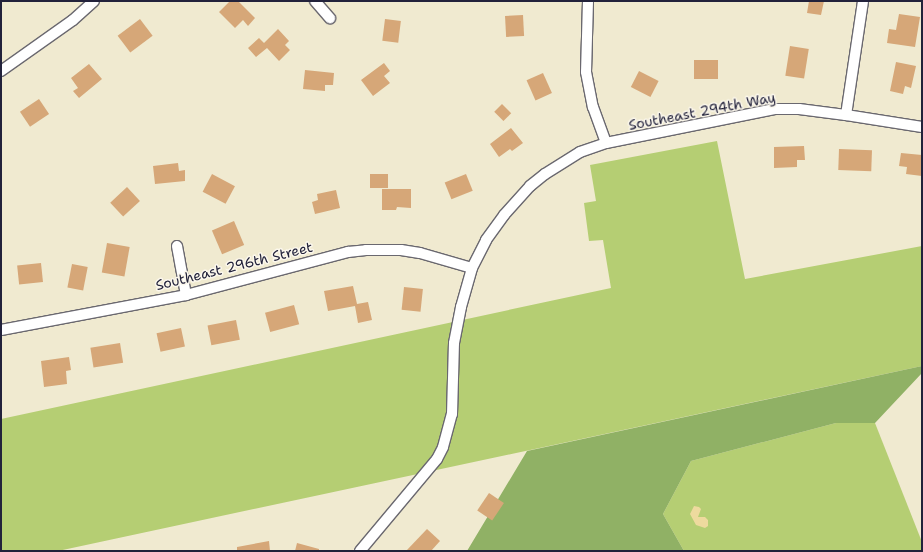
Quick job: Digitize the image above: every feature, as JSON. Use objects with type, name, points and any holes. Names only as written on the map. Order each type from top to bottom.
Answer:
[{"type":"street","points":[[1,71],[73,20],[94,1]]},
{"type":"street","points":[[315,1],[330,18]]},
{"type":"street","points":[[588,1],[586,72],[593,107],[606,143]]},
{"type":"street","points":[[846,115],[863,1]]},
{"type":"street","name":"Southeast 294th Way","points":[[360,551],[437,459],[443,447],[452,414],[454,343],[461,307],[472,268],[486,240],[504,215],[530,186],[561,163],[580,152],[606,143],[775,109],[846,115],[922,127]]},
{"type":"street","points":[[177,246],[186,294]]},
{"type":"street","name":"Southeast 296th Street","points":[[1,330],[186,294],[348,252],[366,250],[401,250],[420,253],[472,268]]},
{"type":"green space","points":[[717,141],[745,279],[922,246],[922,366],[58,551],[1,551],[1,419],[611,288],[603,240],[589,241],[584,203],[596,201],[590,165]]},
{"type":"green space","points":[[922,366],[922,373],[875,423],[836,423],[691,461],[663,514],[684,551],[467,551],[527,451]]},
{"type":"green space","points":[[836,423],[875,423],[922,542],[922,551],[684,551],[663,514],[691,461]]},
{"type":"sand","points":[[694,506],[701,509],[698,517],[705,517],[708,520],[708,526],[705,528],[696,525],[690,514]]},
{"type":"building","points":[[230,1],[238,1],[255,18],[248,26],[243,20],[235,28],[219,12]]},
{"type":"building","points":[[809,1],[824,1],[821,15],[807,13]]},
{"type":"building","points":[[899,14],[920,17],[915,47],[887,43],[889,29],[896,30]]},
{"type":"building","points":[[523,15],[524,36],[506,37],[505,16]]},
{"type":"building","points":[[140,19],[153,36],[130,53],[118,36]]},
{"type":"building","points":[[385,19],[401,21],[398,43],[382,41]]},
{"type":"building","points":[[278,29],[289,41],[285,45],[290,50],[279,61],[267,48],[256,57],[248,48],[259,38],[264,43]]},
{"type":"building","points":[[790,46],[809,49],[804,79],[785,76]]},
{"type":"building","points":[[694,60],[718,60],[718,79],[694,79]]},
{"type":"building","points":[[896,62],[916,66],[911,88],[905,86],[903,94],[890,91]]},
{"type":"building","points":[[384,63],[390,71],[384,76],[390,83],[373,96],[361,80]]},
{"type":"building","points":[[89,64],[102,79],[79,98],[73,91],[78,88],[71,78]]},
{"type":"building","points":[[305,70],[334,73],[333,85],[325,85],[325,91],[303,89]]},
{"type":"building","points":[[639,71],[659,81],[650,97],[631,87]]},
{"type":"building","points":[[543,73],[552,93],[536,100],[527,80]]},
{"type":"building","points":[[39,99],[49,114],[30,127],[20,112]]},
{"type":"building","points":[[502,104],[511,113],[503,121],[494,112]]},
{"type":"building","points":[[511,128],[523,143],[512,151],[510,149],[499,157],[490,144]]},
{"type":"building","points":[[804,146],[805,160],[797,160],[797,167],[774,168],[774,147]]},
{"type":"building","points":[[839,149],[872,150],[871,171],[838,170]]},
{"type":"building","points":[[901,153],[922,155],[922,176],[906,174],[907,167],[899,166]]},
{"type":"building","points":[[178,163],[179,171],[185,170],[185,181],[155,184],[153,166]]},
{"type":"building","points":[[212,174],[235,186],[226,204],[203,192]]},
{"type":"building","points":[[370,174],[388,174],[388,188],[370,188]]},
{"type":"building","points":[[466,174],[473,191],[451,199],[445,183]]},
{"type":"building","points":[[127,187],[140,201],[123,217],[110,203]]},
{"type":"building","points":[[382,189],[411,189],[411,208],[397,207],[396,210],[382,210]]},
{"type":"building","points":[[336,190],[340,208],[315,214],[312,202],[318,200],[317,194]]},
{"type":"building","points":[[234,221],[244,245],[222,254],[212,230]]},
{"type":"building","points":[[107,243],[130,247],[124,277],[102,273]]},
{"type":"building","points":[[41,263],[43,282],[19,284],[17,266]]},
{"type":"building","points":[[72,264],[88,267],[83,291],[67,288]]},
{"type":"building","points":[[353,286],[357,304],[368,302],[372,320],[358,323],[355,306],[328,311],[324,291]]},
{"type":"building","points":[[404,287],[423,289],[420,312],[402,310]]},
{"type":"building","points":[[294,305],[299,324],[270,332],[265,313]]},
{"type":"building","points":[[236,320],[240,340],[211,345],[208,326]]},
{"type":"building","points":[[181,328],[185,347],[160,352],[157,333]]},
{"type":"building","points":[[120,343],[123,363],[93,367],[90,348]]},
{"type":"building","points":[[69,357],[71,370],[66,371],[67,384],[44,387],[41,361]]},
{"type":"building","points":[[489,493],[504,503],[492,520],[477,510]]},
{"type":"building","points":[[427,529],[440,541],[431,551],[406,551]]},
{"type":"building","points":[[269,541],[270,551],[237,551],[237,547]]},
{"type":"building","points":[[297,543],[319,549],[319,551],[295,551]]}]
